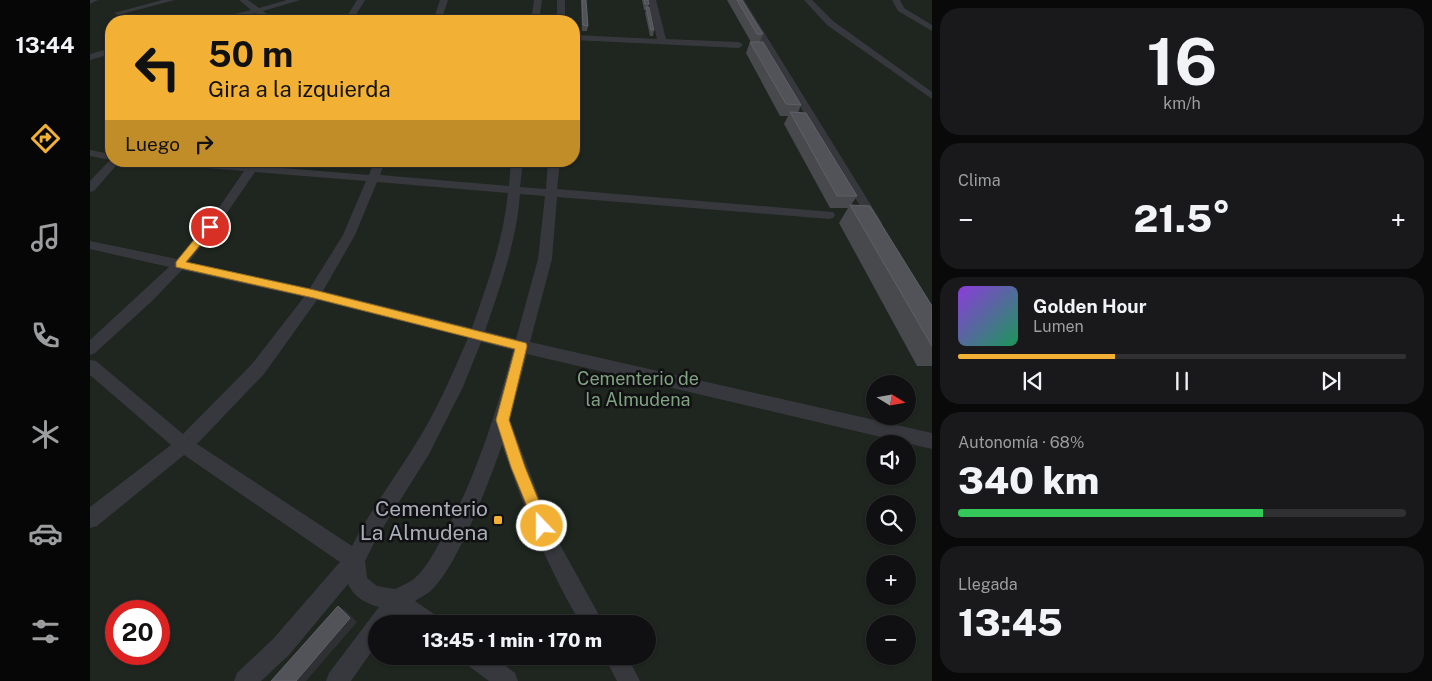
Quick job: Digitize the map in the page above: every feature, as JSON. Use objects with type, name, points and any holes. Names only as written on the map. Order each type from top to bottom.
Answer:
[{"type":"lane","points":[[90,2],[94,0]]},
{"type":"lane","points":[[118,13],[170,0]]},
{"type":"lane","points":[[243,0],[263,15]]},
{"type":"lane","points":[[241,15],[296,0]]},
{"type":"lane","points":[[352,15],[361,0]]},
{"type":"lane","points":[[439,15],[444,0]]},
{"type":"lane","points":[[536,15],[538,0]]},
{"type":"lane","points":[[561,0],[561,15]]},
{"type":"lane","points":[[652,0],[662,42]]},
{"type":"lane","points":[[740,0],[880,230]]},
{"type":"lane","points":[[808,0],[830,22],[932,96]]},
{"type":"lane","points":[[896,0],[901,9],[932,29]]},
{"type":"lane","points":[[580,38],[740,45]]},
{"type":"lane","points":[[90,57],[105,53]]},
{"type":"lane","points":[[90,153],[105,156]]},
{"type":"lane","points":[[90,188],[109,167]]},
{"type":"lane","points":[[90,349],[137,307],[179,264],[221,214],[254,167]]},
{"type":"lane","points":[[273,167],[374,178],[829,215]]},
{"type":"lane","points":[[90,519],[184,445],[258,369],[314,294],[348,235],[378,167]]},
{"type":"lane","points":[[245,681],[281,647],[355,560],[370,530],[422,450],[455,387],[477,334],[503,260],[512,215],[513,189],[517,167]]},
{"type":"lane","points":[[385,615],[396,600],[422,585],[439,564],[462,522],[487,462],[502,420],[545,259],[554,167]]},
{"type":"lane","points":[[90,245],[314,294],[522,346],[932,441]]},
{"type":"lane","points":[[90,366],[184,445],[355,560],[358,584],[373,595],[396,600],[417,615]]},
{"type":"lane","points":[[502,420],[518,467],[542,526],[571,590],[587,615]]},
{"type":"lane","points":[[337,681],[368,638]]},
{"type":"lane","points":[[486,665],[507,681]]},
{"type":"lane","points":[[619,665],[629,681]]},
{"type":"green space","name":"Cementerio de la Almudena","points":[[90,0],[932,0],[932,681],[90,681]]},
{"type":"building","points":[[582,0],[586,0],[588,26],[583,25]]},
{"type":"building","points":[[644,0],[648,0],[649,4],[645,4]]},
{"type":"building","points":[[737,0],[742,0],[763,34],[757,34]]},
{"type":"building","points":[[646,7],[649,7],[654,30],[651,30]]},
{"type":"building","points":[[750,42],[763,42],[801,105],[786,104]]},
{"type":"building","points":[[790,112],[806,113],[857,196],[837,196]]},
{"type":"building","points":[[850,205],[870,206],[932,306],[932,346]]},
{"type":"building","points":[[338,606],[350,618],[296,681],[271,681]]},
{"type":"place","name":"Cementerio La Almudena","points":[[498,520]]},
{"type":"route","points":[[210,227],[179,264],[314,294],[522,346],[502,420],[518,467],[542,526]]}]
